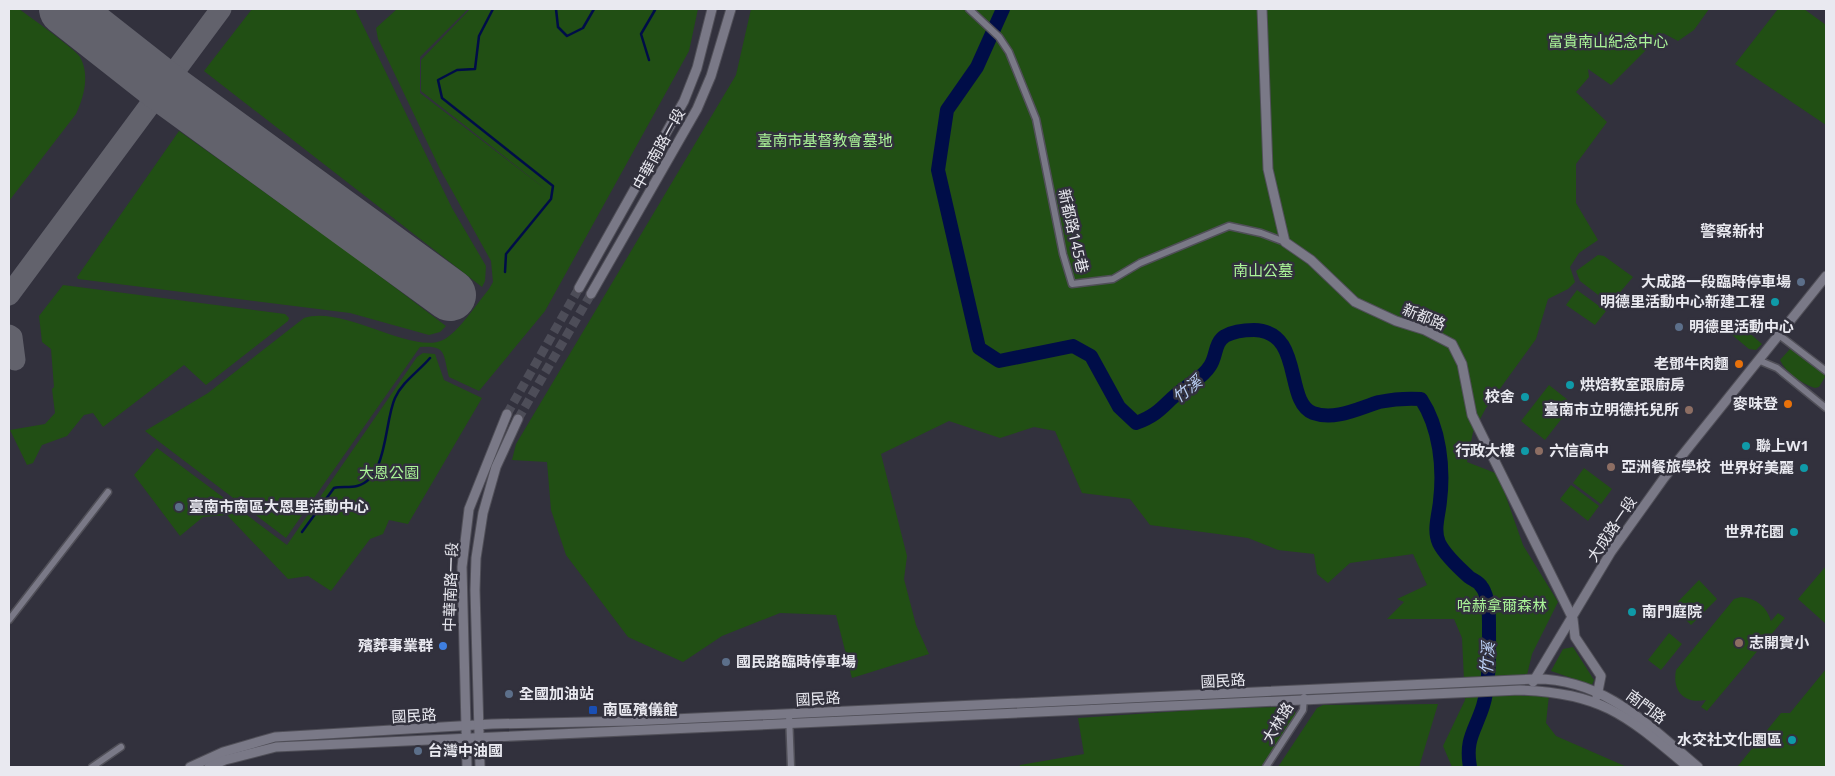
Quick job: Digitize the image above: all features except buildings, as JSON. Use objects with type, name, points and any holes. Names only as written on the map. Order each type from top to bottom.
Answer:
[{"type":"street","name":"中華南路一段","points":[[579,288],[684,102],[697,68],[712,9]]},
{"type":"street","name":"中華南路一段","points":[[591,294],[697,109],[711,76],[731,9]]},
{"type":"street","name":"新都路145巷","points":[[969,9],[1000,36],[1009,52],[1036,119],[1063,254],[1072,284],[1113,279],[1140,263],[1229,226],[1262,233],[1285,242]]},
{"type":"street","points":[[1262,9],[1268,169],[1285,242]]},
{"type":"street","name":"新都路","points":[[1285,242],[1311,260],[1355,302],[1396,321],[1424,330],[1452,344],[1462,364],[1472,415],[1572,619],[1575,637],[1601,676],[1595,701]]},
{"type":"street","name":"大成路一段","points":[[1528,690],[1616,544],[1664,478],[1826,276]]},
{"type":"street","points":[[1780,335],[1826,371]]},
{"type":"street","points":[[1758,360],[1776,368],[1826,408]]},
{"type":"street","name":"中華南路一段","points":[[467,767],[462,586],[469,509],[507,414]]},
{"type":"street","name":"中華南路一段","points":[[480,767],[475,590],[476,558],[483,513],[496,467],[518,419]]},
{"type":"street","points":[[9,620],[108,492]]},
{"type":"street","points":[[1517,685],[1536,679],[1547,679],[1598,691]]},
{"type":"street","name":"國民路","points":[[209,767],[225,760],[276,747],[479,738],[789,718],[1304,690],[1453,683],[1517,685]]},
{"type":"street","points":[[1517,685],[1528,690],[1558,692],[1595,701]]},
{"type":"street","name":"國民路","points":[[190,767],[223,752],[275,737],[479,725],[789,718],[1304,700],[1455,693],[1517,685]]},
{"type":"street","name":"大林路","points":[[1266,767],[1303,710],[1304,690]]},
{"type":"street","name":"南門路","points":[[1598,691],[1638,716],[1698,767]]},
{"type":"street","name":"南門路","points":[[1595,701],[1627,718],[1688,767]]},
{"type":"street","points":[[789,718],[791,767]]},
{"type":"street","points":[[92,767],[122,747]]},
{"type":"green space","points":[[9,9],[19,9],[52,33],[80,57],[85,71],[85,86],[76,114],[9,201]]},
{"type":"green space","points":[[252,9],[355,9],[452,208],[486,266],[485,281],[482,287],[204,71]]},
{"type":"green space","points":[[397,9],[468,9],[420,57],[420,93],[548,191],[421,91],[421,60],[470,9],[698,9],[689,51],[545,311],[479,391],[449,377],[444,357],[439,350],[420,347],[286,538],[145,431],[208,393],[304,318],[320,316],[338,318],[413,341],[429,343],[443,340],[455,331],[489,289],[493,282],[491,261],[440,169],[378,39],[376,28]]},
{"type":"green space","name":"南山公墓","points":[[751,9],[1709,9],[1694,30],[1678,41],[1663,33],[1611,85],[1588,69],[1589,77],[1576,92],[1607,122],[1576,164],[1576,203],[1598,240],[1579,253],[1570,267],[1575,282],[1568,289],[1548,299],[1536,339],[1486,408],[1473,432],[1467,462],[1498,474],[1523,545],[1558,602],[1532,654],[1522,696],[1549,695],[1546,723],[1556,736],[1627,767],[1452,767],[1443,746],[1465,700],[1462,638],[1454,619],[1387,619],[1404,602],[1397,599],[1427,585],[1413,554],[1350,563],[1328,583],[1317,574],[1314,554],[1278,550],[1248,538],[1150,525],[1130,499],[1082,493],[1055,431],[1034,427],[1000,438],[949,421],[881,454],[907,556],[904,579],[916,625],[929,654],[852,678],[836,615],[780,613],[722,636],[683,662],[628,637],[566,555],[551,510],[547,462],[512,460],[516,444],[736,75]]},
{"type":"green space","points":[[1778,9],[1804,9],[1826,25],[1826,125],[1735,64]]},
{"type":"green space","points":[[179,131],[344,249],[446,326],[440,332],[429,335],[350,313],[78,279],[77,277]]},
{"type":"green space","points":[[1598,255],[1604,256],[1633,277],[1610,304],[1580,281],[1576,271]]},
{"type":"green space","points":[[63,285],[285,314],[289,318],[288,321],[206,385],[184,365],[103,427],[93,413],[84,415],[67,436],[42,445],[33,463],[27,465],[10,430],[45,424],[55,413],[51,349],[42,342],[39,316]]},
{"type":"green space","points":[[1577,290],[1606,311],[1595,325],[1566,305]]},
{"type":"green space","points":[[1739,324],[1762,344],[1756,350],[1749,349],[1731,334]]},
{"type":"green space","points":[[1790,349],[1797,351],[1823,372],[1825,377],[1819,387],[1815,388],[1800,381],[1790,374],[1783,365],[1780,360]]},
{"type":"green space","name":"大恩公園","points":[[423,353],[435,354],[444,380],[482,398],[408,524],[389,520],[383,534],[370,539],[331,591],[308,576],[288,579],[227,515],[203,517],[180,536],[134,475],[157,448],[287,545],[417,357]]},
{"type":"green space","points":[[1549,385],[1573,404],[1545,440],[1521,421]]},
{"type":"green space","points":[[1584,468],[1612,489],[1601,504],[1573,483]]},
{"type":"green space","points":[[1571,485],[1599,506],[1588,521],[1560,499]]},
{"type":"green space","points":[[1826,566],[1826,624],[1798,599]]},
{"type":"green space","points":[[1699,580],[1717,599],[1691,625],[1673,607]]},
{"type":"green space","points":[[1741,597],[1751,599],[1760,604],[1767,611],[1771,621],[1778,613],[1785,618],[1707,711],[1701,707],[1706,700],[1691,700],[1681,694],[1676,684],[1676,670],[1734,599]]},
{"type":"green space","points":[[1669,633],[1682,644],[1661,670],[1648,660]]},
{"type":"green space","points":[[1573,647],[1594,680],[1592,685],[1551,671],[1563,649]]},
{"type":"green space","name":"水交社文化園區","points":[[1826,669],[1826,767],[1737,767],[1781,713],[1790,713]]},
{"type":"green space","points":[[1438,704],[1419,767],[1278,767],[1317,708],[1323,705]]},
{"type":"green space","points":[[1294,707],[1296,716],[1263,767],[1019,767],[1020,765],[1084,754],[1078,718],[1226,708]]},
{"type":"waterway","points":[[493,9],[479,36],[475,69],[457,70],[438,80],[442,98],[553,186],[551,199],[506,254],[505,272]]},
{"type":"waterway","points":[[556,9],[558,27],[567,36],[583,28],[594,9]]},
{"type":"waterway","points":[[649,60],[641,34],[655,10],[653,9]]},
{"type":"waterway","name":"竹溪","points":[[1003,9],[977,67],[947,110],[938,170],[979,348],[999,361],[1073,346],[1091,356],[1119,407],[1136,423],[1158,411],[1205,373],[1212,362],[1221,339],[1232,333],[1247,330],[1270,333],[1280,342],[1287,354],[1299,396],[1304,406],[1313,413],[1330,416],[1338,415],[1379,402],[1421,399],[1433,423],[1441,462],[1441,488],[1436,527],[1437,538],[1452,561],[1480,585],[1488,603],[1489,665],[1487,687],[1483,706],[1470,742],[1470,767]]},
{"type":"waterway","points":[[302,532],[334,488],[357,486],[367,481],[374,472],[380,461],[391,408],[395,398],[406,382],[430,358]]},
{"type":"taxiway","points":[[9,295],[221,9]]},
{"type":"taxiway","points":[[9,335],[12,337],[15,360]]},
{"type":"runway","points":[[65,9],[164,87],[450,295]]},
{"type":"tunnel","points":[[507,414],[579,288]]},
{"type":"tunnel","points":[[518,419],[591,294]]},
{"type":"place","name":"大成路一段臨時停車場","points":[[1801,282]]},
{"type":"place","name":"明德里活動中心新建工程","points":[[1775,302]]},
{"type":"place","name":"明德里活動中心","points":[[1679,327]]},
{"type":"place","name":"老鄧牛肉麵","points":[[1739,364]]},
{"type":"place","name":"烘焙教室跟廚房","points":[[1570,385]]},
{"type":"place","name":"校舍","points":[[1525,397]]},
{"type":"place","name":"麥味登","points":[[1788,404]]},
{"type":"place","name":"臺南市立明德托兒所","points":[[1689,410]]},
{"type":"place","name":"聯上W1","points":[[1746,446]]},
{"type":"place","name":"行政大樓","points":[[1525,451]]},
{"type":"place","name":"六信高中","points":[[1539,451]]},
{"type":"place","name":"亞洲餐旅學校","points":[[1611,467]]},
{"type":"place","name":"世界好美麗","points":[[1804,468]]},
{"type":"place","name":"臺南市南區大恩里活動中心","points":[[179,507]]},
{"type":"place","name":"世界花園","points":[[1794,532]]},
{"type":"place","name":"南門庭院","points":[[1632,612]]},
{"type":"place","name":"志開實小","points":[[1739,643]]},
{"type":"place","name":"殯葬事業群","points":[[443,646]]},
{"type":"place","name":"國民路臨時停車場","points":[[726,662]]},
{"type":"place","name":"全國加油站","points":[[509,694]]},
{"type":"place","name":"南區殯儀館","points":[[593,710]]},
{"type":"place","name":"水交社文化園區","points":[[1792,740]]},
{"type":"place","name":"台灣中油國","points":[[418,751]]},
{"type":"district","name":"警察新村","points":[[1732,231]]},
{"type":"park label","name":"富貴南山紀念中心","points":[[1608,42]]},
{"type":"park label","name":"臺南市基督教會墓地","points":[[825,141]]},
{"type":"park label","name":"哈赫拿爾森林","points":[[1502,606]]}]
